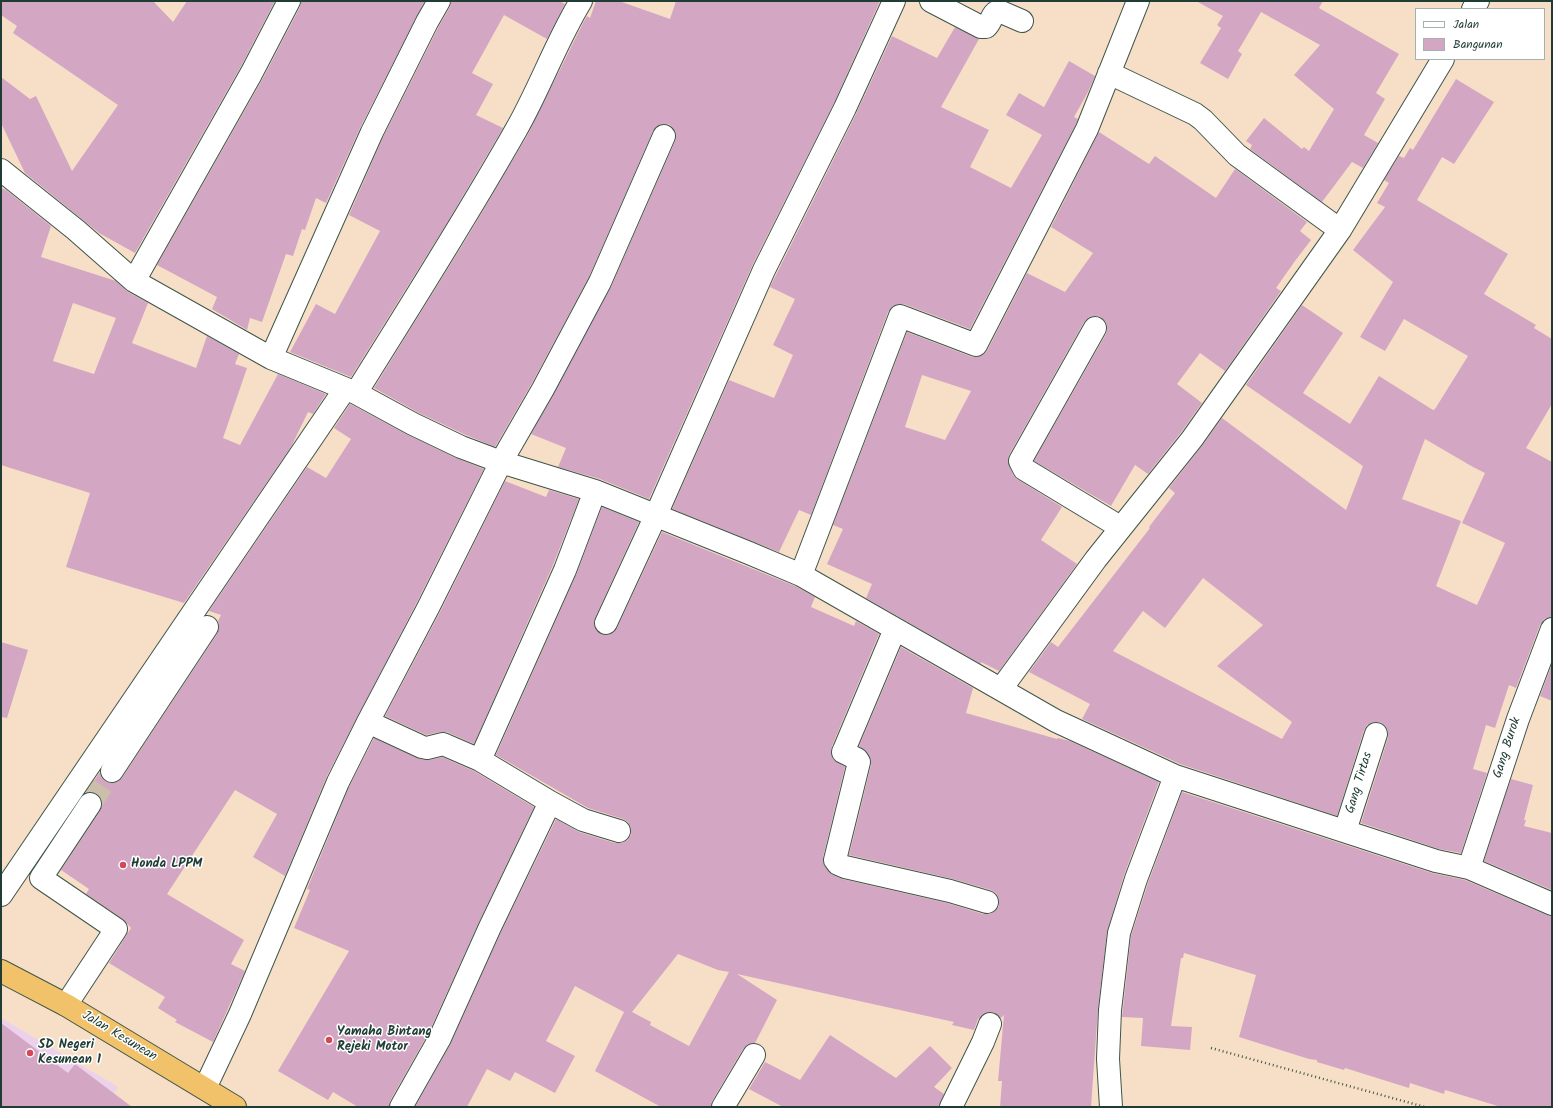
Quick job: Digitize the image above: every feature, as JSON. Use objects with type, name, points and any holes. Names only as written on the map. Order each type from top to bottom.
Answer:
[{"type":"highway","name":"Jalan Kesunean","points":[[1,971],[66,1005],[235,1107]]},
{"type":"street","points":[[134,281],[251,74],[289,1]]},
{"type":"street","points":[[271,358],[372,132],[439,1]]},
{"type":"street","points":[[1,895],[350,391],[454,236],[517,129],[554,55],[565,28],[581,1]]},
{"type":"street","points":[[606,623],[656,515],[764,270],[845,108],[894,1]]},
{"type":"street","points":[[931,1],[981,28],[986,28],[989,25],[993,14],[999,10],[1022,21]]},
{"type":"street","points":[[801,575],[900,316],[976,345],[1087,129],[1138,1]]},
{"type":"street","points":[[1001,689],[1120,528],[1192,439],[1340,230],[1442,60]]},
{"type":"street","points":[[1109,73],[1195,114],[1203,120],[1237,155],[1340,230]]},
{"type":"street","points":[[205,1088],[240,1014],[338,782],[428,608],[501,462],[543,389],[600,282],[664,136]]},
{"type":"street","points":[[1,170],[76,230],[134,281],[271,358],[350,391],[413,424],[462,447],[501,462],[595,491],[801,575],[1056,721],[1175,776],[1436,861],[1469,868],[1552,904]]},
{"type":"street","points":[[1096,328],[1020,461],[1024,469],[1120,528]]},
{"type":"street","points":[[480,760],[565,570],[595,491]]},
{"type":"street","points":[[112,771],[207,627]]},
{"type":"street","points":[[895,629],[843,752],[857,759],[859,762],[835,860],[838,864],[845,868],[950,891],[987,902]]},
{"type":"street","name":"Gang Burok","points":[[1469,868],[1518,719],[1552,629]]},
{"type":"street","points":[[368,722],[422,747],[427,748],[443,744],[480,760],[583,820],[619,831]]},
{"type":"street","name":"Gang Tirtas","points":[[1345,831],[1376,734]]},
{"type":"street","points":[[1111,1107],[1108,1059],[1110,1010],[1119,933],[1136,879],[1175,776]]},
{"type":"street","points":[[401,1107],[440,1038],[493,920],[550,802]]},
{"type":"street","points":[[66,1005],[116,929],[41,878],[90,804]]},
{"type":"street","points":[[951,1107],[983,1042],[990,1024]]},
{"type":"street","points":[[723,1107],[754,1055]]},
{"type":"path","points":[[1211,1048],[1425,1107]]},
{"type":"shaded area","name":"SD Negeri Kesunean 1","points":[[1,1018],[118,1087],[105,1107],[1,1107]]},
{"type":"building","points":[[1,1],[153,1],[173,22],[187,1],[275,1],[240,68],[135,253],[99,233],[25,173],[1,123],[1,77],[30,99],[36,96],[72,171],[118,105],[13,33],[17,26],[1,15]]},
{"type":"building","points":[[301,1],[425,1],[361,126],[326,203],[316,198],[305,230],[302,229],[293,256],[286,254],[262,322],[250,318],[247,330],[212,309],[217,297],[157,265],[262,80],[300,7]]},
{"type":"building","points":[[451,1],[559,1],[565,4],[547,39],[504,15],[472,73],[493,84],[476,115],[503,128],[447,223],[351,377],[290,352],[316,304],[335,314],[380,231],[349,215],[383,137],[450,7]]},
{"type":"building","points":[[596,1],[619,1],[670,19],[676,1],[880,1],[834,103],[753,264],[649,499],[600,479],[558,467],[566,448],[531,434],[611,287],[675,141],[676,135],[674,129],[669,124],[657,126],[653,131],[589,277],[532,383],[495,447],[419,413],[374,388],[468,236],[527,136],[583,23],[587,16],[590,18]]},
{"type":"building","points":[[1196,1],[1323,1],[1319,8],[1399,54],[1376,93],[1385,99],[1364,135],[1378,143],[1363,168],[1352,162],[1322,202],[1250,149],[1252,145],[1246,141],[1264,118],[1302,149],[1304,147],[1309,151],[1334,109],[1294,75],[1320,45],[1261,12],[1238,51],[1242,54],[1228,79],[1200,63],[1221,28],[1217,25],[1223,16]]},
{"type":"building","points":[[955,27],[979,39],[941,107],[989,130],[970,167],[1011,188],[1042,135],[1006,115],[1019,93],[1044,107],[1069,61],[1095,76],[1074,117],[1078,119],[1076,124],[970,329],[904,304],[898,304],[892,307],[888,312],[811,515],[799,510],[779,552],[672,509],[729,380],[774,398],[793,355],[773,345],[795,299],[770,287],[856,114],[892,36],[937,58]]},
{"type":"building","points":[[1456,79],[1494,102],[1454,164],[1442,157],[1417,200],[1508,254],[1484,294],[1536,325],[1534,328],[1552,339],[1552,404],[1526,448],[1552,462],[1552,617],[1544,619],[1540,625],[1516,688],[1509,685],[1495,728],[1486,725],[1473,769],[1487,773],[1461,853],[1439,849],[1361,823],[1388,738],[1388,731],[1380,722],[1373,722],[1367,725],[1364,730],[1337,816],[1180,764],[1082,719],[1090,704],[1029,672],[1051,642],[1058,647],[1150,528],[1149,527],[1175,493],[1169,488],[1222,418],[1346,510],[1363,466],[1246,385],[1302,305],[1343,333],[1303,393],[1350,424],[1379,376],[1433,410],[1435,409],[1468,356],[1404,319],[1385,351],[1360,337],[1393,282],[1353,250],[1385,207],[1377,203],[1389,183],[1384,180],[1399,156],[1404,158],[1410,148],[1413,150]],"holes":[[[1425,439],[1485,473],[1462,523],[1505,543],[1477,605],[1436,586],[1461,521],[1402,499]],[[1203,578],[1263,625],[1217,666],[1292,722],[1282,739],[1113,651],[1143,611],[1165,628]]]},
{"type":"building","points":[[1099,132],[1149,164],[1155,156],[1216,198],[1235,169],[1307,222],[1300,231],[1311,240],[1276,288],[1281,291],[1225,371],[1200,353],[1177,384],[1202,403],[1148,474],[1135,465],[1111,506],[1034,461],[1106,334],[1106,322],[1101,317],[1089,317],[1084,322],[1009,455],[1008,460],[1013,475],[1017,479],[1062,507],[1041,540],[1077,564],[999,671],[981,662],[981,664],[866,598],[872,584],[827,564],[843,529],[833,525],[907,332],[972,357],[983,355],[987,351],[1027,273],[1065,292],[1093,253],[1051,227]],"holes":[[[922,375],[971,391],[945,440],[905,427]]]},
{"type":"building","points":[[1,188],[6,190],[51,226],[41,257],[116,281],[128,292],[148,303],[132,343],[196,368],[207,336],[239,354],[235,364],[247,368],[223,438],[240,445],[278,374],[326,394],[313,414],[308,412],[291,447],[184,603],[66,567],[90,493],[1,465]],"holes":[[[73,303],[116,318],[94,374],[53,361]]]},
{"type":"building","points":[[350,404],[408,435],[456,458],[484,469],[327,776],[285,876],[253,857],[277,814],[235,790],[167,894],[244,940],[231,964],[245,971],[213,1042],[175,1022],[177,1020],[158,1008],[165,997],[109,963],[131,928],[123,919],[86,894],[89,889],[61,870],[100,811],[102,805],[101,799],[97,794],[86,792],[100,772],[101,777],[105,781],[111,783],[117,782],[122,778],[217,634],[219,627],[218,621],[221,615],[209,611],[307,467],[326,478],[351,439],[334,428]]},
{"type":"building","points":[[505,481],[546,497],[549,490],[579,499],[553,565],[474,744],[447,732],[426,735],[385,716],[439,614]]},
{"type":"building","points":[[602,507],[639,522],[595,618],[594,624],[596,630],[601,634],[608,635],[613,633],[617,628],[662,532],[795,586],[815,597],[811,607],[854,626],[856,621],[879,634],[832,746],[831,752],[833,759],[845,767],[823,857],[825,867],[833,875],[842,879],[947,903],[983,914],[990,914],[999,906],[999,899],[996,893],[991,890],[953,879],[849,855],[871,765],[869,755],[859,746],[901,647],[973,688],[966,713],[1057,739],[1070,741],[1159,782],[1124,875],[1107,932],[1098,1009],[1091,1107],[1000,1107],[1002,1081],[998,1081],[1004,1015],[1001,1018],[994,1012],[983,1014],[978,1019],[974,1030],[952,1025],[954,1022],[737,974],[777,1000],[755,1043],[748,1044],[743,1049],[712,1101],[711,1107],[661,1107],[595,1071],[624,1012],[575,986],[546,1041],[575,1056],[555,1093],[515,1072],[510,1081],[487,1069],[467,1107],[415,1107],[451,1043],[501,932],[556,819],[579,832],[615,843],[622,843],[628,840],[631,835],[631,828],[628,822],[623,819],[588,808],[496,755],[576,575]],"holes":[[[678,954],[718,970],[729,972],[689,1046],[650,1025],[651,1022],[632,1012]]]},
{"type":"building","points":[[1,642],[28,650],[7,718],[1,717]]},
{"type":"building","points":[[1552,664],[1552,701],[1540,696]]},
{"type":"building","points":[[374,738],[420,759],[430,760],[442,757],[474,771],[534,807],[479,922],[429,1032],[390,1101],[389,1107],[358,1107],[333,1092],[328,1100],[278,1071],[349,951],[294,928],[310,890],[307,889],[349,787]]},
{"type":"building","points":[[1511,779],[1533,785],[1524,820],[1526,820],[1524,826],[1552,833],[1552,890],[1484,861]]},
{"type":"building","points":[[1182,792],[1432,873],[1465,880],[1552,916],[1552,1107],[1501,1107],[1445,1090],[1444,1094],[1410,1083],[1409,1088],[1345,1068],[1344,1070],[1317,1062],[1317,1060],[1309,1059],[1239,1037],[1256,975],[1184,953],[1183,958],[1181,958],[1171,1026],[1192,1027],[1190,1050],[1141,1046],[1143,1018],[1122,1017],[1131,936],[1148,883]]},
{"type":"building","name":"SD Negeri Kesunean 1","points":[[1,1023],[68,1073],[75,1064],[132,1107],[1,1107]]},
{"type":"building","points":[[830,1035],[896,1078],[930,1046],[952,1068],[934,1087],[944,1094],[939,1107],[783,1107],[749,1089],[765,1062],[800,1080]]},
{"type":"tunnel","points":[[90,804],[112,771]]},
{"type":"place","name":"Honda LPPM","points":[[123,865]]},
{"type":"place","name":"Yamaha Bintang Rejeki Motor","points":[[329,1040]]},
{"type":"place","name":"SD Negeri Kesunean 1","points":[[30,1053]]}]
